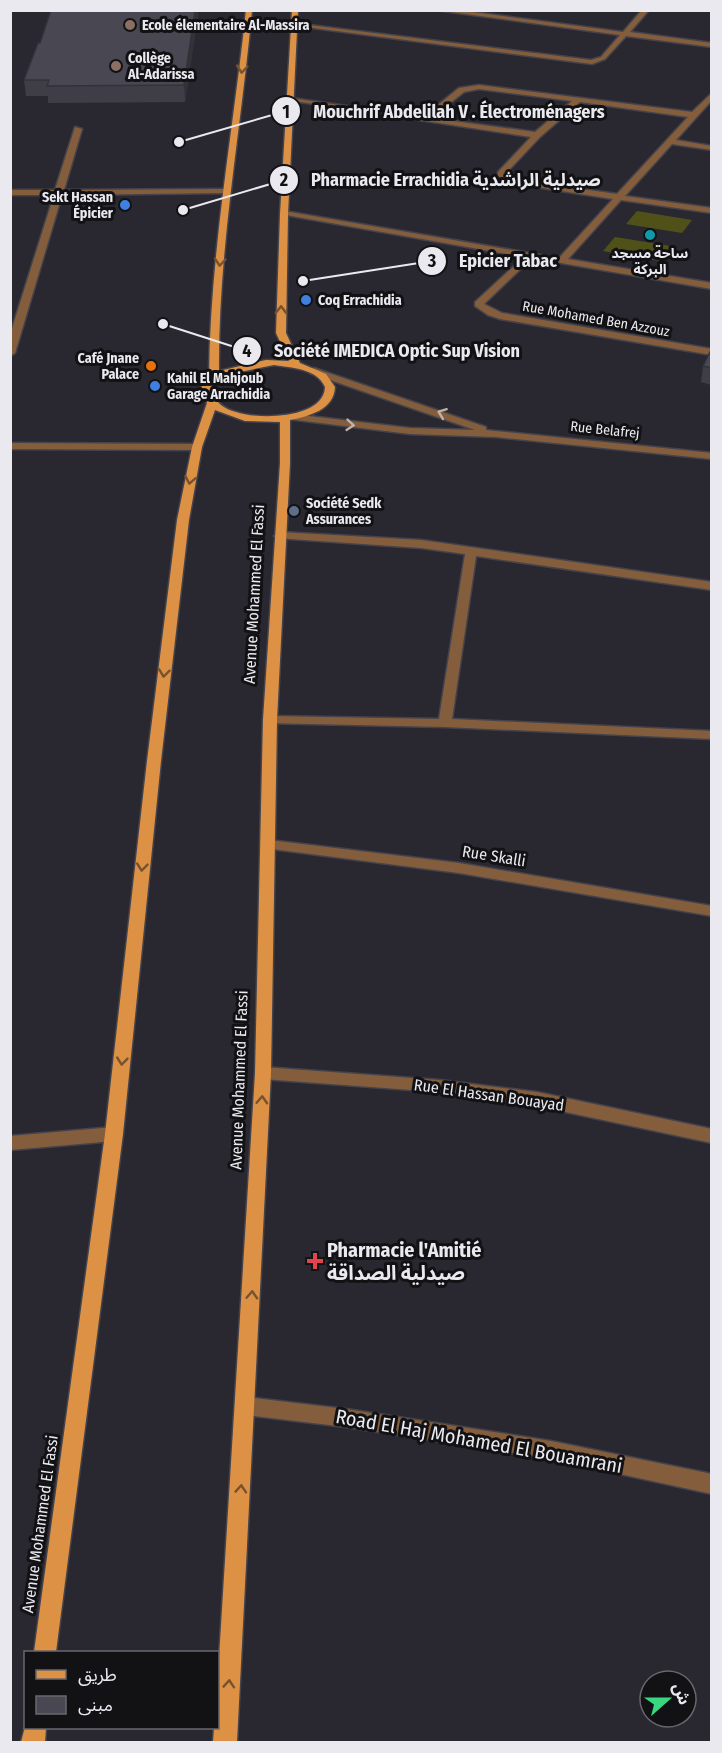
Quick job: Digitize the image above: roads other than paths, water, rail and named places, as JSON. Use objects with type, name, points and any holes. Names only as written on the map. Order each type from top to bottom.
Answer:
[{"type":"main road","name":"Avenue Mohammed El Fassi","points":[[45,1651],[114,1134],[167,646],[183,520],[197,447],[212,404],[207,395],[208,386],[214,378],[214,340],[226,191],[239,109],[249,10]]},
{"type":"main road","points":[[295,10],[284,214],[281,333],[297,365]]},
{"type":"main road","points":[[212,404],[225,412],[243,417],[289,418],[310,412],[330,396],[330,387],[325,378],[297,365],[251,364],[230,369],[214,378]]},
{"type":"main road","name":"Avenue Mohammed El Fassi","points":[[225,1743],[246,1406],[263,1073],[270,720],[289,418]]},
{"type":"street","points":[[439,10],[711,45]]},
{"type":"street","points":[[293,25],[584,62],[603,58],[645,10]]},
{"type":"street","points":[[425,118],[462,90],[490,87],[694,115]]},
{"type":"street","points":[[562,260],[711,95]]},
{"type":"street","points":[[291,100],[537,135]]},
{"type":"street","points":[[578,100],[537,135],[501,174],[516,182],[711,211]]},
{"type":"street","points":[[10,353],[78,129]]},
{"type":"street","points":[[669,141],[711,148]]},
{"type":"street","points":[[10,194],[226,191]]},
{"type":"street","points":[[284,214],[711,286]]},
{"type":"street","name":"Rue Mohamed Ben Azzouz","points":[[531,255],[478,304],[491,314],[500,316],[711,352]]},
{"type":"street","name":"Rue Belafrej","points":[[314,371],[496,434]]},
{"type":"street","name":"Rue Belafrej","points":[[289,418],[399,430],[496,434],[711,456]]},
{"type":"street","points":[[10,446],[197,447]]},
{"type":"street","points":[[280,536],[422,544],[711,586]]},
{"type":"street","points":[[445,723],[471,551]]},
{"type":"street","points":[[270,720],[445,723],[711,735]]},
{"type":"street","name":"Rue Skalli","points":[[269,845],[459,868],[711,911]]},
{"type":"street","name":"Rue El Hassan Bouayad","points":[[263,1073],[439,1086],[537,1099],[711,1136]]},
{"type":"street","points":[[10,1143],[114,1134]]},
{"type":"street","name":"Road El Haj Mohamed El Bouamrani","points":[[246,1406],[346,1418],[528,1446],[711,1484]]},
{"type":"place","name":"Ecole élementaire Al-Massira","points":[[130,25]]},
{"type":"place","name":"Collège Al-Adarissa","points":[[116,66]]},
{"type":"place","name":"Mouchrif Abdelilah V . Électroménagers","points":[[179,142]]},
{"type":"place","name":"Sekt Hassan Épicier","points":[[125,205]]},
{"type":"place","name":"Pharmacie Errachidia صيدلية الراشدية","points":[[183,210]]},
{"type":"place","name":"ساحة مسجد البركة","points":[[650,235]]},
{"type":"place","name":"Epicier Tabac","points":[[303,281]]},
{"type":"place","name":"Coq Errachidia","points":[[306,300]]},
{"type":"place","name":"Société IMEDICA Optic Sup Vision","points":[[163,324]]},
{"type":"place","name":"Café Jnane Palace","points":[[151,366]]},
{"type":"place","name":"Kahil El Mahjoub Garage Arrachidia","points":[[155,386]]},
{"type":"place","name":"Société Sedk Assurances","points":[[294,511]]},
{"type":"place","name":"Pharmacie l'Amitié صيدلية الصداقة","points":[[315,1261]]}]
